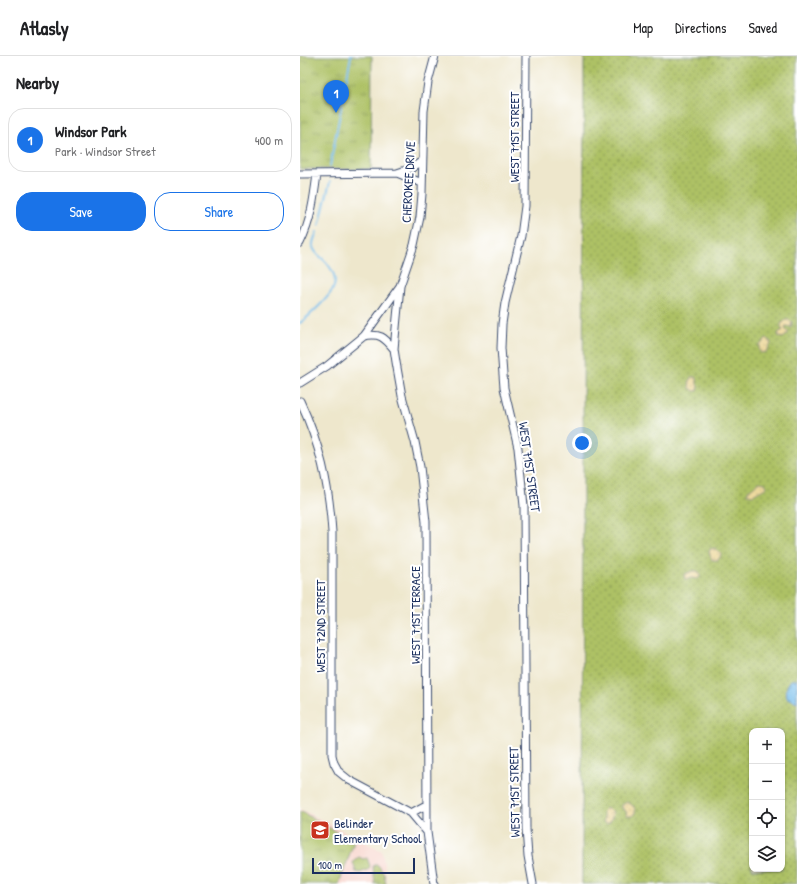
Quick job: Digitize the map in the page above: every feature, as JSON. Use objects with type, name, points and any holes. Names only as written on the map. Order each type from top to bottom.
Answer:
[{"type":"street","name":"CHEROKEE DRIVE","points":[[300,383],[327,366],[364,336],[400,286],[414,245],[420,217],[425,97],[435,56]]},
{"type":"street","name":"WEST 71ST STREET","points":[[526,56],[525,206],[522,236],[505,303],[501,348],[504,388],[518,448],[524,506],[526,828],[528,856],[533,884]]},
{"type":"street","points":[[300,174],[396,173],[412,168],[422,161]]},
{"type":"street","points":[[396,173],[422,183]]},
{"type":"street","points":[[300,243],[310,219],[314,204],[317,174]]},
{"type":"street","name":"WEST 71ST TERRACE","points":[[400,286],[394,349],[397,374],[415,442],[424,493],[426,530],[426,805],[427,832],[434,884]]},
{"type":"street","points":[[364,336],[375,334],[386,339],[394,349]]},
{"type":"street","name":"WEST 72ND STREET","points":[[300,401],[316,438],[322,461],[330,509],[332,532],[332,755],[334,763],[339,772],[349,780],[411,813],[427,832]]},
{"type":"street","points":[[411,813],[426,805]]},
{"type":"shaded area","name":"Belinder Elementary School","points":[[300,809],[382,851],[387,884],[300,884]]},
{"type":"green space","points":[[300,56],[372,56],[371,169],[300,169]]},
{"type":"green space","points":[[584,56],[797,56],[797,884],[582,884]]},
{"type":"green space","name":"Belinder Elementary School","points":[[300,811],[354,842],[339,884],[300,884]]},
{"type":"green space","points":[[359,857],[363,859],[367,858],[370,866],[369,869],[360,873],[356,872],[353,862]]},
{"type":"green space","points":[[374,865],[378,865],[380,867],[384,874],[386,884],[375,884]]},
{"type":"sand","points":[[786,320],[790,320],[792,322],[791,327],[786,326],[785,329],[788,334],[783,338],[779,337],[778,333],[783,330],[781,328],[781,324]]},
{"type":"sand","points":[[767,339],[771,344],[766,352],[761,353],[759,350],[760,345]]},
{"type":"sand","points":[[691,377],[697,378],[696,383],[699,386],[698,391],[694,391],[690,388],[689,383]]},
{"type":"sand","points":[[760,482],[765,483],[767,487],[753,495],[748,494],[748,490]]},
{"type":"sand","points":[[715,548],[721,554],[718,560],[712,560],[709,553],[710,549]]},
{"type":"sand","points":[[692,571],[698,571],[700,577],[697,579],[691,578],[686,580],[684,577],[685,574]]},
{"type":"sand","points":[[627,802],[635,809],[635,813],[632,816],[627,816],[626,811],[622,808],[622,805]]},
{"type":"sand","points":[[606,808],[612,811],[613,814],[610,822],[606,824],[603,821],[604,817],[602,812]]},
{"type":"water","points":[[791,680],[797,680],[797,702],[787,698],[787,688]]},
{"type":"waterway","points":[[330,166],[351,56]]},
{"type":"waterway","points":[[319,226],[330,182]]},
{"type":"waterway","points":[[300,323],[331,293],[335,283],[333,272],[314,250],[313,241],[317,232]]},
{"type":"place","name":"Windsor Park","points":[[336,113]]},
{"type":"place","name":"Belinder Elementary School","points":[[320,830]]}]
